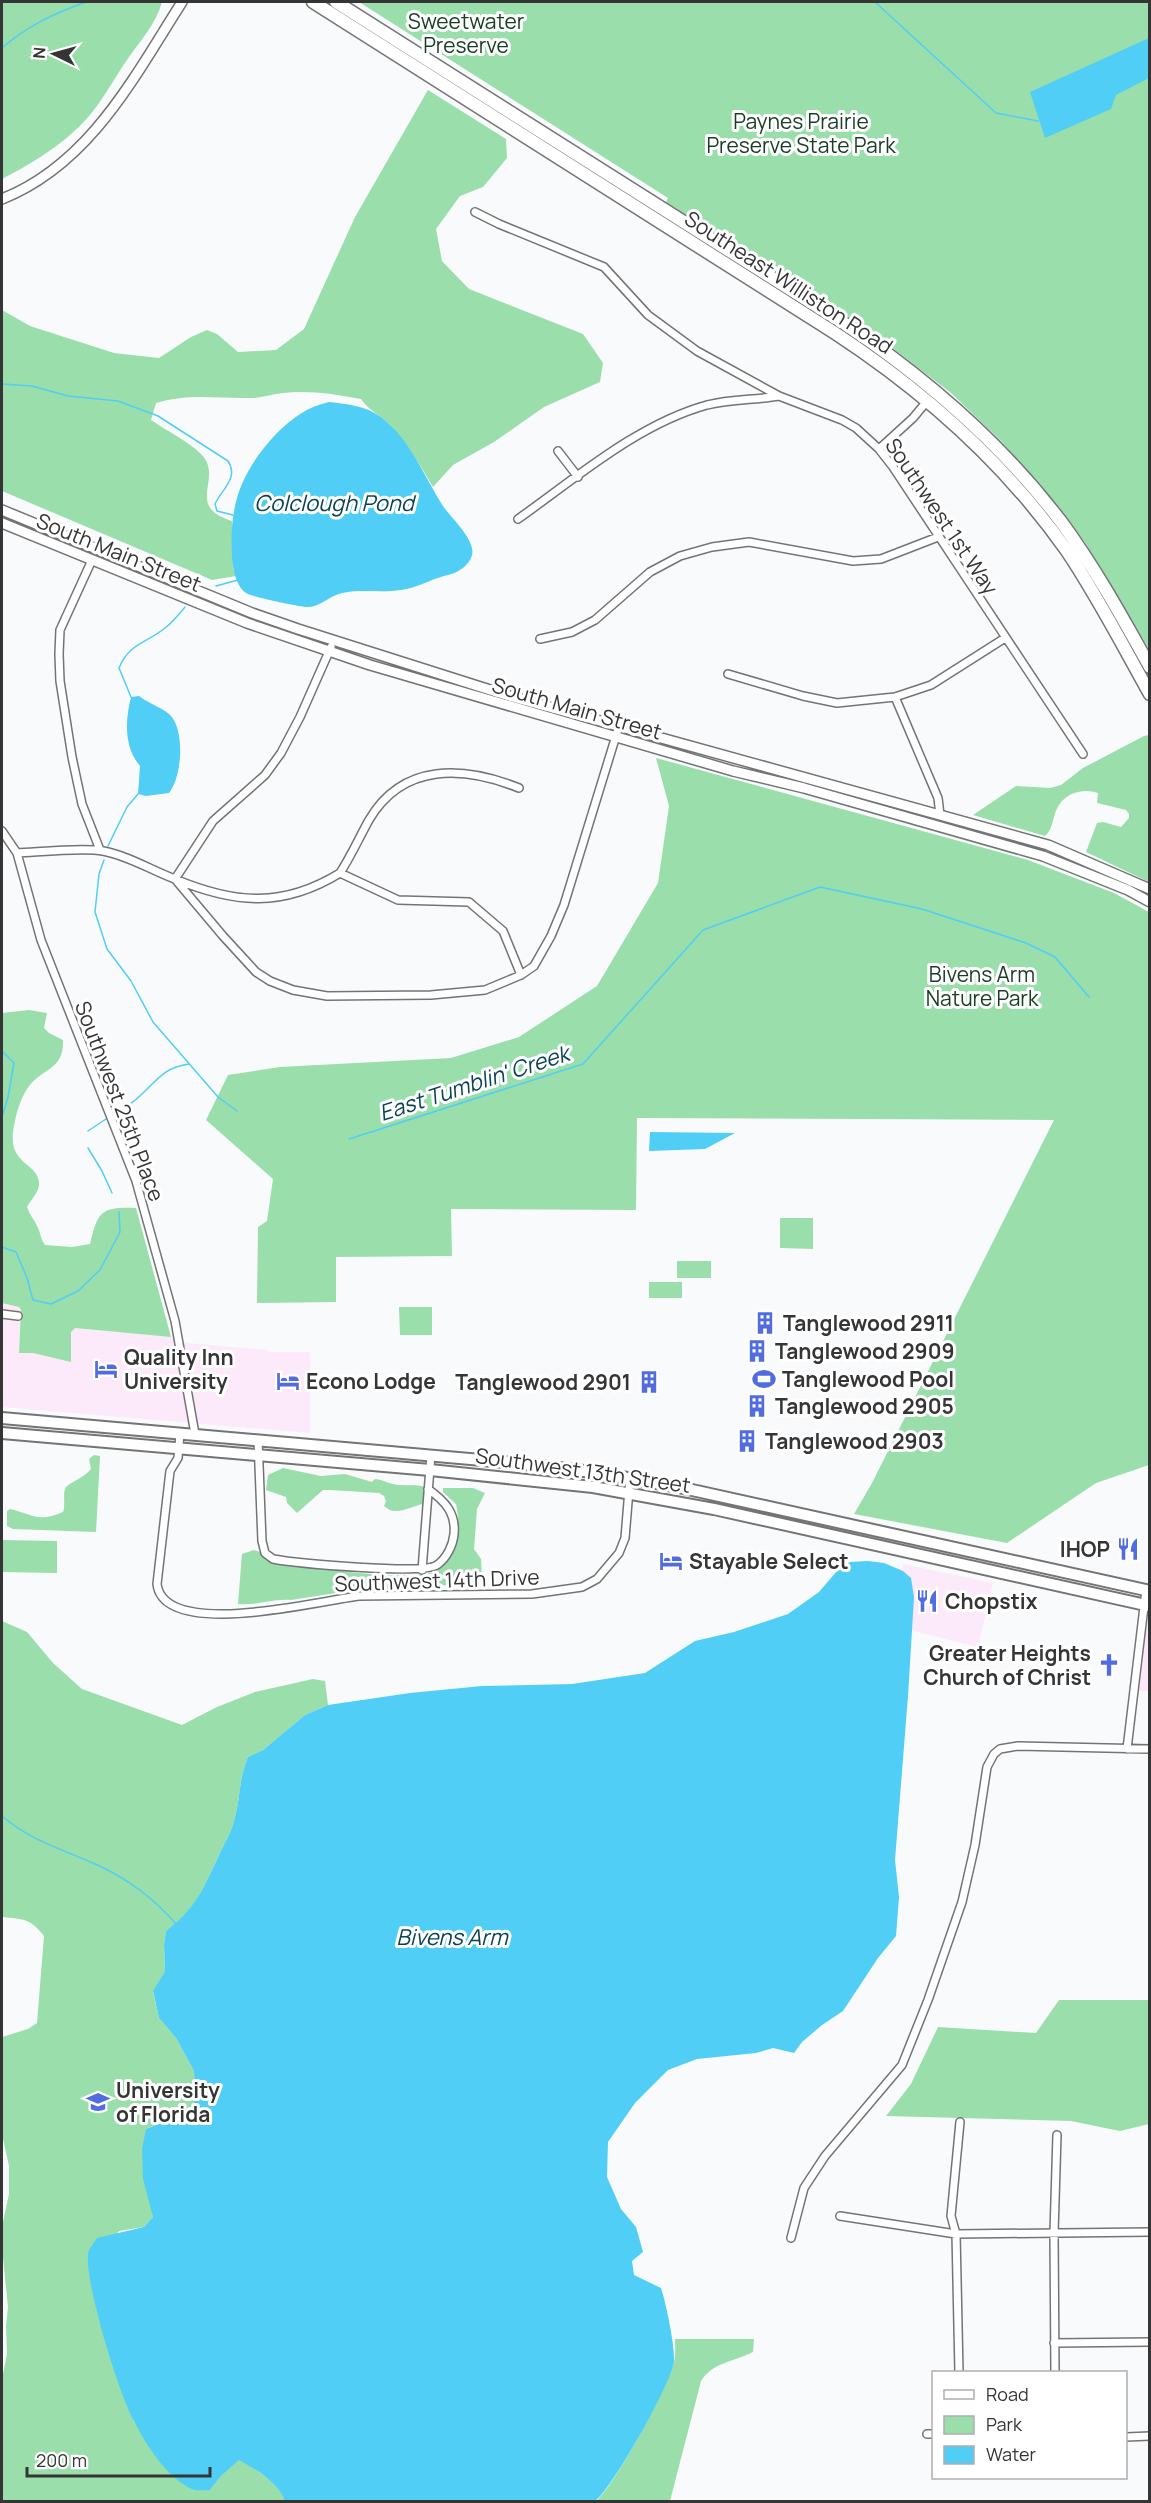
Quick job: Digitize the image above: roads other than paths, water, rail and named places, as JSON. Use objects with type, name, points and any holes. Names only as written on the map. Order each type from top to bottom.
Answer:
[{"type":"highway","name":"Southeast Williston Road","points":[[313,2],[845,324],[891,356],[931,395],[1036,511],[1095,595],[1146,678],[1149,694]]},
{"type":"highway","name":"Southeast Williston Road","points":[[336,2],[511,120]]},
{"type":"highway","name":"Southeast Williston Road","points":[[931,395],[1009,460],[1062,524],[1103,585],[1149,667]]},
{"type":"main road","points":[[2,199],[64,161],[90,137],[111,112],[182,2]]},
{"type":"main road","name":"South Main Street","points":[[2,510],[252,613],[506,694],[736,760],[807,777],[1048,845],[1147,888]]},
{"type":"main road","name":"South Main Street","points":[[2,523],[246,623],[419,681],[1062,862],[1148,901]]},
{"type":"main road","points":[[92,560],[97,549]]},
{"type":"main road","points":[[937,826],[940,814]]},
{"type":"main road","points":[[1062,862],[1065,852]]},
{"type":"main road","points":[[1147,888],[1148,901]]},
{"type":"main road","name":"Southwest 13th Street","points":[[2,1418],[536,1465],[630,1478],[1148,1590]]},
{"type":"main road","points":[[34,1436],[35,1421]]},
{"type":"main road","name":"Southwest 13th Street","points":[[2,1433],[430,1470],[544,1481],[628,1493],[1146,1605]]},
{"type":"street","name":"Southwest 1st Way","points":[[475,212],[604,267],[648,315],[697,351],[779,396],[842,420],[856,428],[879,449],[893,467],[1083,754]]},
{"type":"street","points":[[879,449],[913,418],[931,395]]},
{"type":"street","points":[[519,519],[634,438],[681,414],[727,401],[779,396]]},
{"type":"street","points":[[558,451],[578,477]]},
{"type":"street","points":[[540,639],[572,632],[594,620],[650,572],[680,556],[712,547],[749,542],[853,561],[881,559],[938,537]]},
{"type":"street","points":[[92,560],[60,630],[59,654],[60,681],[77,781],[82,804],[100,850]]},
{"type":"street","points":[[728,674],[803,696],[837,703],[895,697],[931,685],[1005,638]]},
{"type":"street","points":[[175,879],[213,821],[265,775],[281,753],[300,717],[334,640]]},
{"type":"street","points":[[895,697],[938,798],[940,814]]},
{"type":"street","points":[[175,879],[256,972],[270,981],[293,990],[327,996],[431,995],[485,990],[521,975],[534,966],[551,936],[570,886],[619,726]]},
{"type":"street","points":[[16,853],[100,850],[123,856],[175,879],[226,897],[292,896],[340,873],[356,849],[369,819],[388,796],[414,779],[441,772],[465,772],[497,779],[519,788]]},
{"type":"street","name":"Southwest 25th Place","points":[[2,831],[16,853],[41,940],[136,1181],[175,1321],[195,1434]]},
{"type":"street","points":[[340,873],[398,900],[469,902],[503,931],[521,975]]},
{"type":"street","points":[[2,1314],[18,1316]]},
{"type":"street","points":[[179,1448],[180,1433]]},
{"type":"street","points":[[258,1440],[262,1541],[268,1556],[279,1560],[422,1570],[436,1566],[448,1552],[453,1540],[454,1526],[451,1511],[442,1499],[428,1490]]},
{"type":"street","name":"Southwest 14th Drive","points":[[179,1448],[178,1458],[170,1471],[157,1584],[158,1593],[169,1603],[202,1613],[278,1611],[332,1599],[359,1596],[532,1594],[560,1592],[582,1587],[597,1579],[619,1553],[625,1538],[630,1478]]},
{"type":"street","points":[[422,1570],[431,1455]]},
{"type":"street","points":[[821,1533],[823,1518]]},
{"type":"street","points":[[1127,1749],[1148,1590]]},
{"type":"street","points":[[792,2238],[804,2188],[825,2156],[903,2065],[962,1902],[975,1845],[981,1792],[987,1767],[994,1754],[1000,1749],[1018,1746],[1149,1749]]},
{"type":"street","points":[[959,2371],[956,2234],[951,2216],[960,2122]]},
{"type":"street","points":[[1055,2371],[1054,2233],[1057,2135]]},
{"type":"street","points":[[840,2216],[956,2234],[1149,2232]]},
{"type":"street","points":[[1054,2343],[1149,2342]]},
{"type":"street","points":[[1127,2437],[1149,2436]]},
{"type":"water","points":[[1149,38],[1149,78],[1116,95],[1111,109],[1045,138],[1030,92]]},
{"type":"water","name":"Colclough Pond","points":[[329,402],[369,410],[381,417],[400,436],[416,458],[443,506],[467,536],[472,555],[465,566],[453,574],[407,589],[342,593],[309,607],[252,595],[244,591],[236,578],[233,567],[232,538],[235,506],[245,476],[264,448],[282,428],[307,410]]},
{"type":"water","points":[[139,696],[169,713],[175,723],[180,743],[179,766],[169,793],[146,796],[138,794],[140,766],[131,751],[127,724],[131,697]]},
{"type":"water","points":[[650,1132],[735,1133],[705,1149],[649,1151]]},
{"type":"water","name":"Bivens Arm","points":[[850,1562],[884,1563],[903,1571],[911,1578],[914,1597],[895,1860],[899,1897],[896,1936],[878,1958],[843,2011],[802,2042],[794,2053],[773,2048],[756,2053],[697,2059],[668,2070],[635,2103],[608,2142],[607,2177],[621,2209],[636,2227],[643,2252],[632,2261],[634,2275],[661,2288],[670,2324],[674,2361],[653,2411],[627,2458],[603,2493],[595,2501],[285,2502],[272,2483],[239,2460],[221,2476],[210,2490],[194,2490],[183,2484],[166,2469],[152,2451],[128,2409],[97,2313],[88,2254],[97,2238],[144,2227],[153,2217],[143,2179],[142,2149],[146,2129],[192,2111],[195,2093],[194,2071],[176,2038],[159,2018],[153,1991],[165,1971],[166,1931],[185,1914],[198,1897],[231,1830],[248,1757],[263,1750],[305,1715],[328,1705],[410,1693],[482,1686],[572,1684],[645,1673],[695,1641],[734,1632],[788,1614],[819,1592],[837,1571]]},
{"type":"waterway","points":[[2,48],[21,33],[42,21],[86,2]]},
{"type":"waterway","points":[[875,2],[996,113],[1038,121]]},
{"type":"waterway","points":[[2,384],[32,386],[68,396],[118,401],[158,416],[228,461],[231,467],[231,478],[215,504],[217,511],[233,515]]},
{"type":"waterway","points":[[216,586],[238,580]]},
{"type":"waterway","points":[[131,697],[119,668],[123,660],[133,648],[168,626],[185,607]]},
{"type":"waterway","points":[[108,846],[127,807],[138,794]]},
{"type":"waterway","points":[[104,860],[99,874],[95,912],[107,949],[131,981],[153,1022],[218,1097],[237,1111]]},
{"type":"waterway","name":"East Tumblin' Creek","points":[[349,1139],[583,1064],[703,930],[820,887],[922,909],[1026,943],[1055,957],[1089,997]]},
{"type":"waterway","points":[[2,1051],[14,1063],[2,1117]]},
{"type":"waterway","points":[[115,1114],[136,1100],[168,1071],[189,1064]]},
{"type":"waterway","points":[[88,1131],[106,1119]]},
{"type":"waterway","points":[[88,1148],[112,1193]]},
{"type":"waterway","points":[[2,1247],[16,1252],[33,1300],[51,1304],[78,1291],[100,1270],[120,1232],[119,1212]]},
{"type":"waterway","points":[[2,1816],[35,1838],[106,1869],[128,1882],[149,1897],[176,1924]]},
{"type":"place","name":"Tanglewood 2911","points":[[765,1323]]},
{"type":"place","name":"Tanglewood 2909","points":[[757,1351]]},
{"type":"place","name":"Quality Inn University","points":[[106,1369]]},
{"type":"place","name":"Tanglewood Pool","points":[[764,1379]]},
{"type":"place","name":"Econo Lodge","points":[[288,1381]]},
{"type":"place","name":"Tanglewood 2901","points":[[649,1382]]},
{"type":"place","name":"Tanglewood 2905","points":[[757,1406]]},
{"type":"place","name":"Tanglewood 2903","points":[[747,1441]]},
{"type":"place","name":"IHOP","points":[[1128,1549]]},
{"type":"place","name":"Stayable Select","points":[[671,1561]]},
{"type":"place","name":"Chopstix","points":[[927,1601]]},
{"type":"place","name":"Greater Heights Church of Christ","points":[[1109,1665]]},
{"type":"place","name":"University of Florida","points":[[98,2102]]},
{"type":"park label","name":"Sweetwater Preserve","points":[[466,33]]},
{"type":"park label","name":"Paynes Prairie Preserve State Park","points":[[801,133]]},
{"type":"park label","name":"Bivens Arm Nature Park","points":[[982,986]]}]
